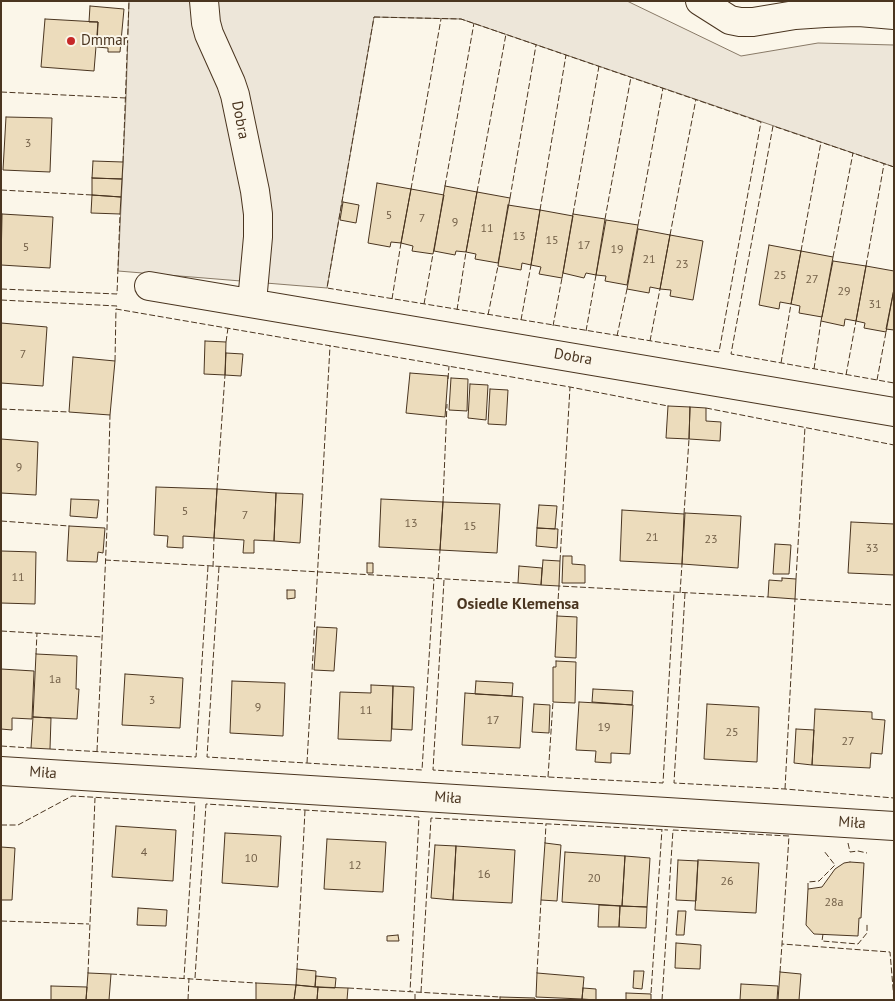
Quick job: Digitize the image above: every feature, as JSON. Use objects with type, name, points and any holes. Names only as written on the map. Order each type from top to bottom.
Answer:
[{"type":"street","name":"Dobra","points":[[204,1],[209,34],[235,95],[255,191],[258,237],[252,302]]},
{"type":"street","points":[[700,1],[730,20],[740,22],[825,13],[859,12],[894,15]]},
{"type":"street","name":"Dobra","points":[[149,286],[894,412]]},
{"type":"street","name":"Miła","points":[[1,771],[894,826]]},
{"type":"shaded area","points":[[129,1],[627,1],[741,56],[818,43],[894,45],[894,167],[461,19],[374,17],[327,288],[118,271]]},
{"type":"building","points":[[90,6],[124,9],[120,52],[108,52],[108,48],[97,47],[98,22],[89,22]]},
{"type":"building","points":[[45,19],[98,22],[94,71],[41,67]]},
{"type":"building","points":[[6,117],[52,118],[50,172],[3,170]]},
{"type":"building","points":[[93,161],[123,162],[122,179],[92,178]]},
{"type":"building","points":[[92,178],[122,179],[121,197],[92,195]]},
{"type":"building","points":[[377,183],[411,189],[401,243],[391,242],[390,247],[368,243]]},
{"type":"building","points":[[445,186],[477,192],[466,252],[456,251],[455,255],[434,251]]},
{"type":"building","points":[[411,189],[444,195],[433,254],[412,251],[413,246],[401,243]]},
{"type":"building","points":[[477,192],[510,198],[498,263],[475,259],[476,254],[466,252]]},
{"type":"building","points":[[92,195],[121,197],[120,214],[91,213]]},
{"type":"building","points":[[343,202],[359,205],[356,223],[340,220]]},
{"type":"building","points":[[508,205],[540,210],[531,265],[522,263],[521,270],[498,266]]},
{"type":"building","points":[[540,210],[573,216],[562,278],[539,274],[541,267],[531,265]]},
{"type":"building","points":[[2,214],[53,217],[50,268],[1,265]]},
{"type":"building","points":[[573,214],[605,219],[596,275],[586,273],[584,278],[563,273]]},
{"type":"building","points":[[606,220],[638,225],[627,285],[605,281],[606,276],[596,275]]},
{"type":"building","points":[[638,229],[670,235],[660,289],[650,287],[649,293],[627,289]]},
{"type":"building","points":[[670,235],[703,241],[693,300],[670,296],[671,290],[660,289]]},
{"type":"building","points":[[769,245],[801,251],[791,304],[780,302],[779,309],[759,305]]},
{"type":"building","points":[[801,251],[833,257],[822,317],[799,313],[800,306],[791,304]]},
{"type":"building","points":[[833,261],[866,266],[856,321],[845,319],[844,326],[821,321]]},
{"type":"building","points":[[866,266],[894,271],[894,289],[886,332],[864,328],[865,323],[856,321]]},
{"type":"building","points":[[894,289],[894,330],[886,329]]},
{"type":"building","points":[[1,323],[47,327],[43,386],[1,383]]},
{"type":"building","points":[[205,341],[226,342],[225,375],[204,374]]},
{"type":"building","points":[[226,353],[243,354],[241,376],[225,375]]},
{"type":"building","points":[[73,357],[115,361],[110,415],[69,412]]},
{"type":"building","points":[[410,373],[448,376],[445,417],[406,413]]},
{"type":"building","points":[[451,378],[468,379],[467,411],[449,410]]},
{"type":"building","points":[[470,384],[488,385],[486,420],[468,418]]},
{"type":"building","points":[[490,389],[508,390],[506,425],[488,424]]},
{"type":"building","points":[[668,406],[690,407],[689,439],[666,438]]},
{"type":"building","points":[[690,407],[706,408],[706,421],[721,422],[720,441],[689,439]]},
{"type":"building","points":[[1,439],[38,442],[36,495],[1,493]]},
{"type":"building","points":[[156,487],[217,489],[214,538],[183,536],[183,548],[167,547],[168,536],[154,535]]},
{"type":"building","points":[[217,489],[276,493],[274,541],[254,540],[254,553],[243,553],[244,540],[214,538]]},
{"type":"building","points":[[276,493],[303,494],[300,543],[274,541]]},
{"type":"building","points":[[71,499],[99,500],[97,518],[70,516]]},
{"type":"building","points":[[381,499],[443,502],[440,550],[379,547]]},
{"type":"building","points":[[443,502],[500,504],[497,553],[440,550]]},
{"type":"building","points":[[539,505],[557,506],[555,529],[537,528]]},
{"type":"building","points":[[622,510],[684,514],[682,564],[620,561]]},
{"type":"building","points":[[685,513],[741,516],[738,568],[682,564]]},
{"type":"building","points":[[851,522],[894,524],[894,575],[848,573]]},
{"type":"building","points":[[69,526],[105,528],[103,553],[98,552],[97,562],[67,561]]},
{"type":"building","points":[[537,528],[558,529],[557,548],[536,546]]},
{"type":"building","points":[[775,544],[791,545],[789,574],[773,574]]},
{"type":"building","points":[[1,551],[36,552],[35,604],[1,603]]},
{"type":"building","points":[[563,556],[572,556],[572,564],[585,565],[585,583],[562,583]]},
{"type":"building","points":[[543,560],[560,561],[559,586],[541,585]]},
{"type":"building","points":[[367,563],[373,563],[373,573],[367,573]]},
{"type":"building","points":[[519,566],[542,568],[541,585],[518,583]]},
{"type":"building","points":[[782,578],[796,579],[795,599],[768,597],[769,580],[782,581]]},
{"type":"building","points":[[287,590],[295,590],[295,598],[287,599]]},
{"type":"building","points":[[557,616],[577,617],[576,658],[555,657]]},
{"type":"building","points":[[317,627],[337,628],[334,671],[314,670]]},
{"type":"building","points":[[36,654],[77,656],[76,689],[79,689],[77,719],[33,717]]},
{"type":"building","points":[[556,661],[576,662],[575,703],[553,702],[553,667],[556,667]]},
{"type":"building","points":[[1,669],[34,671],[32,719],[12,718],[12,730],[1,729]]},
{"type":"building","points":[[125,674],[183,678],[180,728],[122,725]]},
{"type":"building","points":[[232,681],[285,683],[283,736],[230,733]]},
{"type":"building","points":[[476,681],[513,683],[512,696],[475,694]]},
{"type":"building","points":[[371,685],[393,686],[391,741],[338,739],[340,692],[371,693]]},
{"type":"building","points":[[393,686],[414,687],[412,730],[392,729]]},
{"type":"building","points":[[593,689],[633,691],[632,705],[592,702]]},
{"type":"building","points":[[465,693],[523,697],[520,748],[462,745]]},
{"type":"building","points":[[579,702],[633,705],[630,754],[611,753],[611,763],[595,762],[596,751],[576,750]]},
{"type":"building","points":[[534,704],[550,705],[549,733],[532,732]]},
{"type":"building","points":[[707,704],[759,707],[757,762],[704,759]]},
{"type":"building","points":[[815,709],[872,712],[872,719],[885,720],[882,754],[871,753],[870,768],[812,765]]},
{"type":"building","points":[[33,717],[51,718],[50,749],[31,748]]},
{"type":"building","points":[[796,729],[814,730],[812,765],[794,763]]},
{"type":"building","points":[[116,826],[176,830],[173,881],[112,877]]},
{"type":"building","points":[[225,833],[281,836],[278,887],[222,883]]},
{"type":"building","points":[[327,839],[386,842],[383,892],[324,889]]},
{"type":"building","points":[[545,843],[561,845],[557,901],[541,900]]},
{"type":"building","points":[[435,845],[456,846],[453,900],[431,898]]},
{"type":"building","points":[[456,846],[515,850],[512,903],[453,900]]},
{"type":"building","points":[[1,847],[15,848],[12,900],[1,900]]},
{"type":"building","points":[[565,852],[625,856],[622,906],[562,902]]},
{"type":"building","points":[[625,856],[650,858],[647,907],[622,906]]},
{"type":"building","points":[[678,860],[698,861],[696,901],[676,900]]},
{"type":"building","points":[[698,860],[759,863],[756,913],[695,910]]},
{"type":"building","points":[[844,863],[864,863],[861,918],[859,918],[858,936],[814,934],[806,925],[808,889],[822,887],[835,869]]},
{"type":"building","points":[[599,905],[620,906],[619,927],[598,927]]},
{"type":"building","points":[[620,906],[647,907],[646,928],[619,927]]},
{"type":"building","points":[[138,908],[167,910],[166,926],[137,925]]},
{"type":"building","points":[[678,911],[686,911],[684,935],[676,935]]},
{"type":"building","points":[[398,935],[399,941],[387,941],[387,936]]},
{"type":"building","points":[[676,943],[701,945],[700,969],[675,968]]},
{"type":"building","points":[[297,969],[316,971],[315,987],[296,985]]},
{"type":"building","points":[[634,971],[644,971],[642,989],[633,988]]},
{"type":"building","points":[[780,972],[801,974],[799,1000],[778,1000]]},
{"type":"building","points":[[88,973],[111,974],[109,1000],[86,1000]]},
{"type":"building","points":[[537,973],[584,977],[582,999],[536,997]]},
{"type":"building","points":[[316,976],[336,978],[335,988],[315,987]]},
{"type":"building","points":[[256,983],[296,985],[294,1000],[256,1000]]},
{"type":"building","points":[[741,984],[778,986],[777,1000],[740,1000]]},
{"type":"building","points":[[296,985],[318,987],[317,1000],[294,1000]]},
{"type":"building","points":[[51,986],[87,987],[86,1000],[51,1000]]},
{"type":"building","points":[[318,987],[348,988],[347,1000],[317,1000]]},
{"type":"building","points":[[583,988],[596,989],[596,1000],[582,999]]},
{"type":"building","points":[[626,993],[651,994],[651,1000],[626,1000]]},
{"type":"building","points":[[500,997],[535,998],[535,1000],[500,1000]]},
{"type":"fence","points":[[123,162],[129,1]]},
{"type":"fence","points":[[374,17],[461,19],[761,122],[719,352],[327,288],[374,17]]},
{"type":"fence","points":[[411,189],[441,19]]},
{"type":"fence","points":[[445,186],[474,23]]},
{"type":"fence","points":[[477,192],[506,34]]},
{"type":"fence","points":[[510,198],[536,45]]},
{"type":"fence","points":[[540,210],[566,55]]},
{"type":"fence","points":[[573,214],[599,66]]},
{"type":"fence","points":[[605,219],[631,77]]},
{"type":"fence","points":[[638,225],[663,88]]},
{"type":"fence","points":[[1,92],[126,98]]},
{"type":"fence","points":[[670,235],[696,99]]},
{"type":"fence","points":[[894,167],[773,126],[731,354],[894,383]]},
{"type":"fence","points":[[801,251],[821,142]]},
{"type":"fence","points":[[833,257],[853,153]]},
{"type":"fence","points":[[866,266],[884,164]]},
{"type":"fence","points":[[1,190],[92,195]]},
{"type":"fence","points":[[1,289],[117,294],[120,214]]},
{"type":"fence","points":[[392,299],[401,243]]},
{"type":"fence","points":[[457,310],[466,252]]},
{"type":"fence","points":[[424,304],[433,254]]},
{"type":"fence","points":[[521,320],[531,265]]},
{"type":"fence","points":[[488,315],[498,266]]},
{"type":"fence","points":[[586,331],[596,275]]},
{"type":"fence","points":[[553,326],[562,278]]},
{"type":"fence","points":[[617,336],[627,289]]},
{"type":"fence","points":[[650,341],[660,289]]},
{"type":"fence","points":[[1,300],[117,306],[116,309],[570,387],[668,406]]},
{"type":"fence","points":[[781,363],[791,304]]},
{"type":"fence","points":[[115,361],[116,309]]},
{"type":"fence","points":[[814,369],[821,321]]},
{"type":"fence","points":[[846,375],[856,321]]},
{"type":"fence","points":[[226,342],[228,328]]},
{"type":"fence","points":[[877,380],[886,332]]},
{"type":"fence","points":[[307,763],[330,346]]},
{"type":"fence","points":[[448,379],[449,366]]},
{"type":"fence","points":[[217,489],[225,375]]},
{"type":"fence","points":[[560,561],[570,387]]},
{"type":"fence","points":[[443,502],[447,404]]},
{"type":"fence","points":[[706,408],[894,445]]},
{"type":"fence","points":[[1,409],[69,412]]},
{"type":"fence","points":[[97,751],[110,415]]},
{"type":"fence","points":[[796,579],[805,427]]},
{"type":"fence","points":[[684,514],[689,439]]},
{"type":"fence","points":[[1,521],[69,526]]},
{"type":"fence","points":[[213,567],[214,538]]},
{"type":"fence","points":[[438,579],[440,550]]},
{"type":"fence","points":[[105,560],[518,583]]},
{"type":"fence","points":[[680,593],[682,564]]},
{"type":"fence","points":[[50,749],[196,757],[208,566]]},
{"type":"fence","points":[[219,567],[207,757],[422,770],[434,579]]},
{"type":"fence","points":[[444,580],[433,770],[548,777],[663,783],[674,593]]},
{"type":"fence","points":[[557,616],[559,586],[768,597]]},
{"type":"fence","points":[[685,593],[674,783],[785,789],[894,798]]},
{"type":"fence","points":[[785,789],[795,599],[894,605]]},
{"type":"fence","points":[[1,631],[102,637]]},
{"type":"fence","points":[[36,654],[37,633]]},
{"type":"fence","points":[[548,777],[553,702]]},
{"type":"fence","points":[[1,746],[31,748]]},
{"type":"fence","points":[[1,825],[18,825],[72,796],[195,803],[184,978]]},
{"type":"fence","points":[[88,973],[95,798]]},
{"type":"fence","points":[[195,978],[206,804],[419,817],[410,992]]},
{"type":"fence","points":[[297,969],[305,810]]},
{"type":"fence","points":[[421,992],[431,818],[668,830]]},
{"type":"fence","points":[[545,843],[546,824]]},
{"type":"fence","points":[[651,993],[662,829]]},
{"type":"fence","points":[[662,1000],[673,830],[789,836],[782,944],[890,952],[894,1000]]},
{"type":"fence","points":[[848,843],[850,852],[867,853]]},
{"type":"fence","points":[[808,889],[808,882],[819,881],[835,865],[824,851]]},
{"type":"fence","points":[[537,973],[541,900]]},
{"type":"fence","points":[[1,921],[89,924]]},
{"type":"fence","points":[[823,934],[822,941],[858,944],[867,933],[867,924]]},
{"type":"fence","points":[[780,972],[782,944]]},
{"type":"fence","points":[[111,974],[256,983]]},
{"type":"fence","points":[[188,1000],[189,978]]},
{"type":"fence","points":[[348,988],[500,997]]},
{"type":"fence","points":[[415,992],[415,1000]]},
{"type":"place","name":"Dmmar","points":[[71,41]]},
{"type":"district","name":"Osiedle Klemensa","points":[[518,604]]}]
